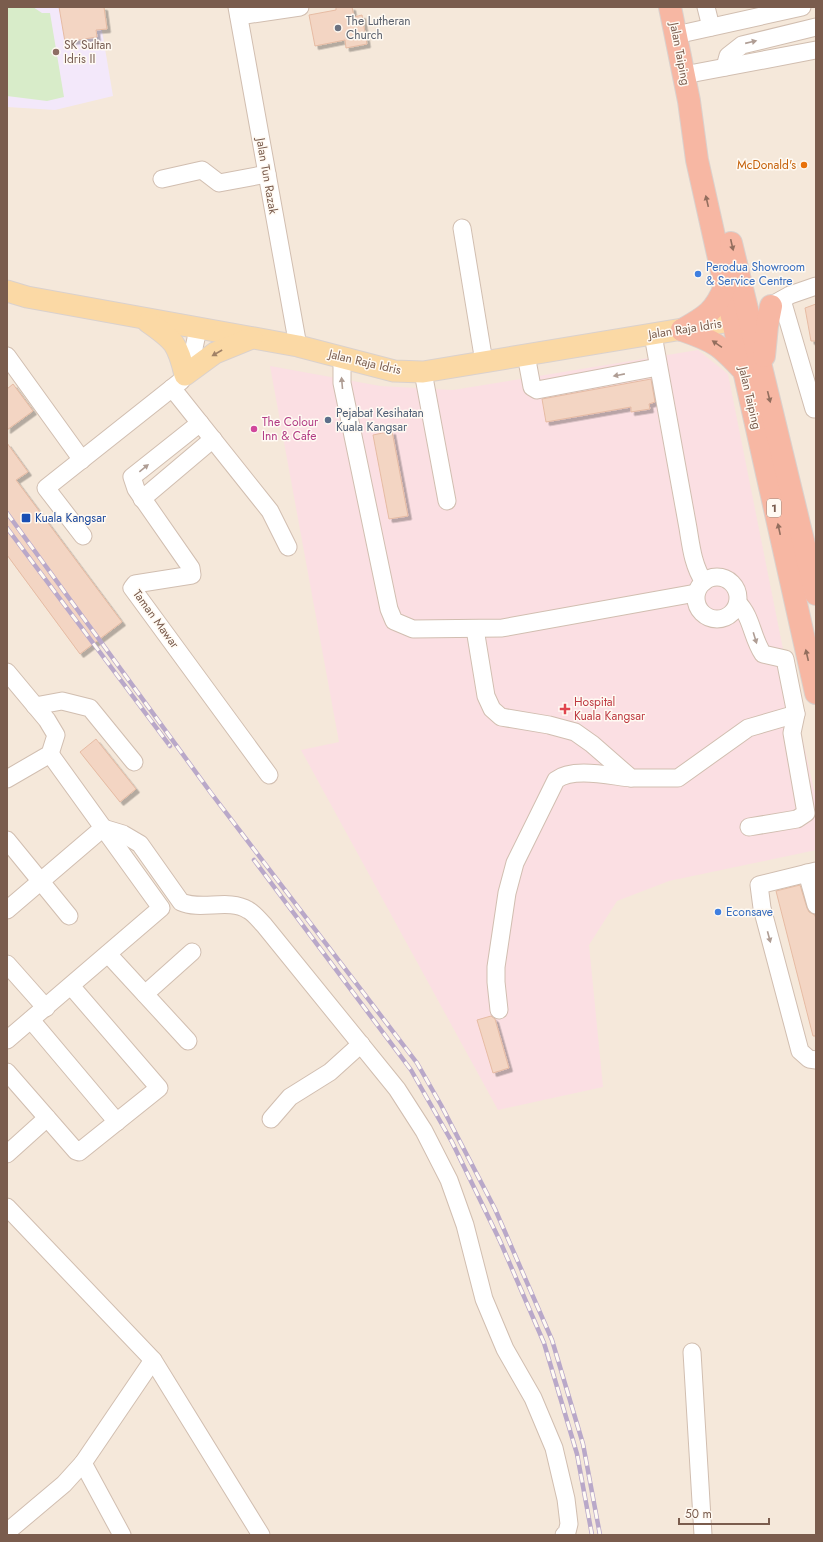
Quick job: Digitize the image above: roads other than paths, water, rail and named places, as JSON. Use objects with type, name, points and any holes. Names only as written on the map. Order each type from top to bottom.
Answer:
[{"type":"highway","name":"Jalan Taiping","points":[[670,7],[689,101],[697,160],[725,286],[741,320]]},
{"type":"highway","name":"Jalan Taiping","points":[[689,101],[710,155],[741,320],[754,373],[816,694]]},
{"type":"highway","points":[[682,330],[713,310],[720,301],[725,286]]},
{"type":"highway","points":[[682,330],[709,339],[754,373],[776,303]]},
{"type":"highway","name":"Jalan Taiping","points":[[754,373],[812,556],[816,594]]},
{"type":"main road","name":"Jalan Raja Idris","points":[[7,291],[28,297],[298,346],[394,371],[423,372],[741,320]]},
{"type":"main road","points":[[142,318],[169,336],[180,353],[179,382]]},
{"type":"main road","points":[[179,382],[215,353],[252,338]]},
{"type":"street","points":[[238,11],[300,7]]},
{"type":"street","points":[[706,7],[711,27]]},
{"type":"street","points":[[676,35],[769,11],[802,7]]},
{"type":"street","name":"Jalan Tun Razak","points":[[238,11],[298,346]]},
{"type":"street","points":[[725,67],[728,56],[742,45],[816,27]]},
{"type":"street","points":[[684,75],[816,50]]},
{"type":"street","points":[[162,179],[202,170],[219,183],[267,174]]},
{"type":"street","points":[[462,228],[484,362]]},
{"type":"street","points":[[741,320],[816,286]]},
{"type":"street","points":[[776,303],[815,408]]},
{"type":"street","points":[[82,536],[46,488],[179,382],[190,367],[198,329]]},
{"type":"street","points":[[342,358],[342,383],[389,608],[394,621],[413,629],[502,628],[700,587],[716,577],[728,580],[737,590],[738,603],[735,610],[726,618],[712,619],[706,617],[698,608],[700,587],[699,574],[694,558],[653,335]]},
{"type":"street","points":[[526,355],[532,387],[537,390],[658,367]]},
{"type":"street","points":[[7,356],[82,460]]},
{"type":"street","points":[[423,372],[447,501]]},
{"type":"street","points":[[179,382],[200,423],[270,511],[288,547]]},
{"type":"street","name":"Taman Mawar","points":[[200,423],[132,477],[136,489],[142,499],[191,568],[192,575],[135,584],[132,588],[269,775]]},
{"type":"street","points":[[142,499],[213,439]]},
{"type":"street","points":[[738,603],[743,608],[750,621],[757,645],[763,654],[785,659],[796,714],[792,733],[806,813],[797,819],[749,827]]},
{"type":"street","points":[[475,629],[486,696],[492,709],[501,717],[549,725],[575,732],[592,744],[632,778]]},
{"type":"street","points":[[7,672],[35,706],[56,735],[50,754],[7,778]]},
{"type":"street","points":[[35,706],[62,701],[90,708],[134,762]]},
{"type":"street","points":[[499,1010],[496,967],[507,893],[515,863],[556,780],[561,775],[578,773],[632,778],[678,778],[748,728],[796,714]]},
{"type":"street","points":[[50,754],[161,908]]},
{"type":"street","points":[[7,910],[102,828]]},
{"type":"street","points":[[102,828],[123,834],[140,844],[181,902],[188,905],[233,906],[248,909],[264,925],[397,1089],[424,1131],[449,1180],[465,1225],[484,1299],[505,1349],[533,1398],[554,1448],[566,1499],[568,1518],[567,1532],[564,1535]]},
{"type":"street","points":[[7,840],[69,916]]},
{"type":"street","points":[[816,905],[812,872],[759,885],[762,908],[800,1051],[809,1059],[816,1060]]},
{"type":"street","points":[[7,1040],[161,908],[181,902]]},
{"type":"street","points":[[145,994],[192,952]]},
{"type":"street","points":[[108,954],[188,1041]]},
{"type":"street","points":[[7,964],[46,1008]]},
{"type":"street","points":[[7,1072],[78,1152],[159,1088],[71,986]]},
{"type":"street","points":[[31,1020],[117,1122]]},
{"type":"street","points":[[271,1119],[290,1097],[330,1072],[361,1044]]},
{"type":"street","points":[[7,1154],[47,1118]]},
{"type":"street","points":[[7,1207],[153,1360],[261,1535]]},
{"type":"street","points":[[692,1352],[703,1535]]},
{"type":"street","points":[[10,1525],[64,1484],[83,1463],[153,1360]]},
{"type":"street","points":[[83,1463],[122,1535]]},
{"type":"railway","points":[[7,513],[211,793],[417,1063],[441,1105],[495,1209],[552,1340],[583,1444],[600,1535]]},
{"type":"railway","points":[[7,528],[170,746]]},
{"type":"railway","points":[[254,860],[411,1070],[452,1142],[500,1241],[544,1343],[577,1454],[592,1535]]},
{"type":"place","name":"The Lutheran Church","points":[[338,28]]},
{"type":"place","name":"SK Sultan Idris II","points":[[56,52]]},
{"type":"place","name":"McDonald's","points":[[804,165]]},
{"type":"place","name":"Perodua Showroom & Service Centre","points":[[698,274]]},
{"type":"place","name":"Pejabat Kesihatan Kuala Kangsar","points":[[328,420]]},
{"type":"place","name":"The Colour Inn & Cafe","points":[[254,429]]},
{"type":"place","name":"Kuala Kangsar","points":[[26,518]]},
{"type":"place","name":"Hospital Kuala Kangsar","points":[[565,709]]},
{"type":"place","name":"Econsave","points":[[718,912]]}]
